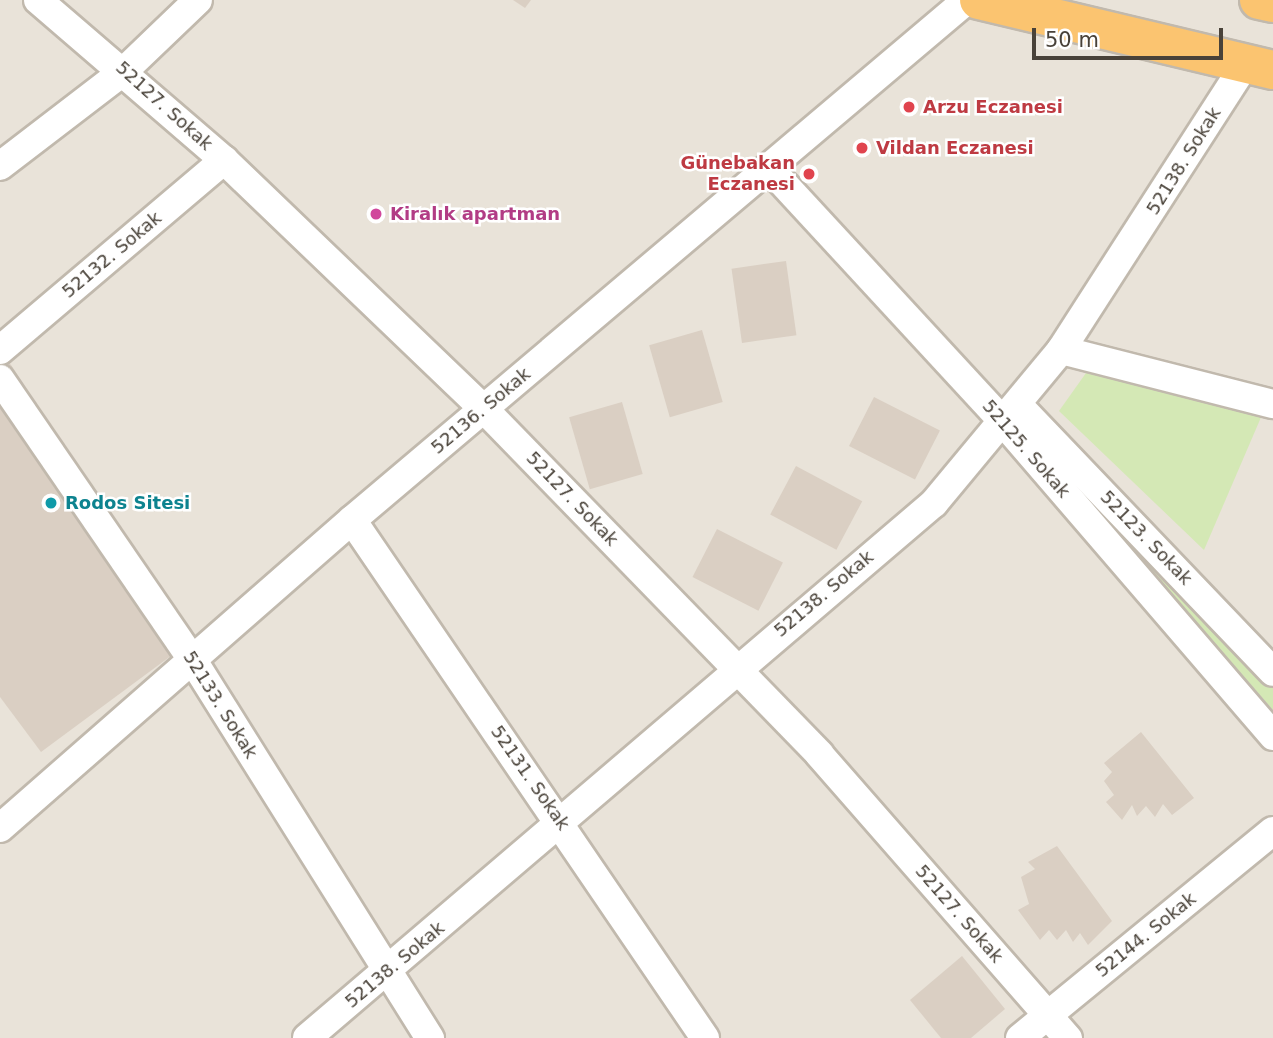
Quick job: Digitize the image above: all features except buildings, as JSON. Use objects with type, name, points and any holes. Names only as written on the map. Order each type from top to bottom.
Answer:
[{"type":"highway","points":[[979,0],[1259,67]]},
{"type":"highway","points":[[1259,0],[1273,3]]},
{"type":"street","name":"52127. Sokak","points":[[38,0],[125,70],[224,160],[484,409],[736,668],[1068,1038]]},
{"type":"street","points":[[0,166],[125,70],[198,0]]},
{"type":"street","name":"52136. Sokak","points":[[0,828],[352,520],[967,0]]},
{"type":"street","name":"52138. Sokak","points":[[307,1038],[389,974],[736,668],[934,503],[1011,414],[1061,350],[1259,67]]},
{"type":"street","name":"52132. Sokak","points":[[0,350],[224,160]]},
{"type":"street","name":"52125. Sokak","points":[[770,169],[1011,414],[1273,736]]},
{"type":"street","points":[[1061,350],[1273,404]]},
{"type":"street","name":"52133. Sokak","points":[[0,379],[192,659],[429,1038]]},
{"type":"street","name":"52123. Sokak","points":[[1011,414],[1273,672]]},
{"type":"street","name":"52131. Sokak","points":[[352,520],[560,821],[705,1038]]},
{"type":"street","name":"52144. Sokak","points":[[1020,1038],[1273,831]]},
{"type":"shaded area","points":[[0,0],[1273,0],[1273,1038],[0,1038]]},
{"type":"green space","points":[[1086,373],[1262,415],[1204,550],[1059,411]]},
{"type":"green space","points":[[1133,539],[1273,688],[1273,710],[1125,547]]},
{"type":"place","name":"Arzu Eczanesi","points":[[909,107]]},
{"type":"place","name":"Vildan Eczanesi","points":[[862,148]]},
{"type":"place","name":"Günebakan Eczanesi","points":[[809,174]]},
{"type":"place","name":"Kiralık apartman","points":[[376,214]]},
{"type":"place","name":"Rodos Sitesi","points":[[51,503]]}]
